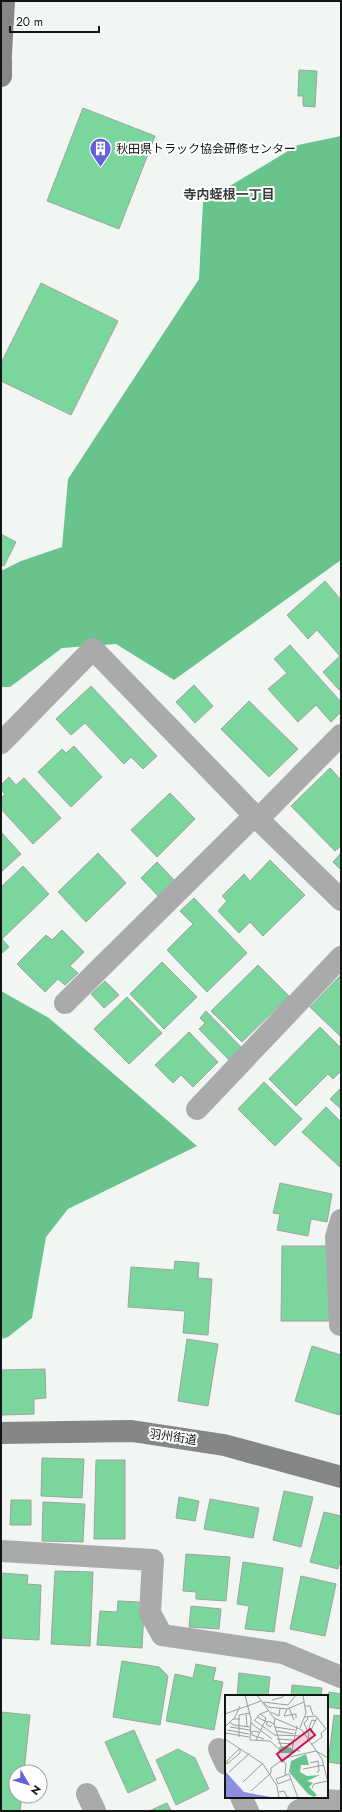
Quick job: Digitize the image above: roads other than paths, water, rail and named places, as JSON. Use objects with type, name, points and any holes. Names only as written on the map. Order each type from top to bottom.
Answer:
[{"type":"street","points":[[1,54],[4,1]]},
{"type":"street","points":[[1,60],[1,76]]},
{"type":"street","points":[[1,743],[93,649],[257,817],[341,900]]},
{"type":"street","points":[[65,1003],[341,735]]},
{"type":"street","points":[[197,1109],[341,957]]},
{"type":"street","points":[[340,1325],[336,1237],[341,1220]]},
{"type":"street","name":"羽州街道","points":[[1,1433],[132,1431],[224,1445],[341,1477]]},
{"type":"street","points":[[1,1551],[153,1560],[150,1613],[162,1635],[283,1653],[341,1677]]},
{"type":"street","points":[[242,1798],[248,1811]]},
{"type":"street","points":[[298,1811],[324,1800],[341,1801]]},
{"type":"place","name":"秋田県トラック協会研修センター","points":[[101,168]]},
{"type":"district","name":"寺内蛭根一丁目","points":[[229,194]]}]
